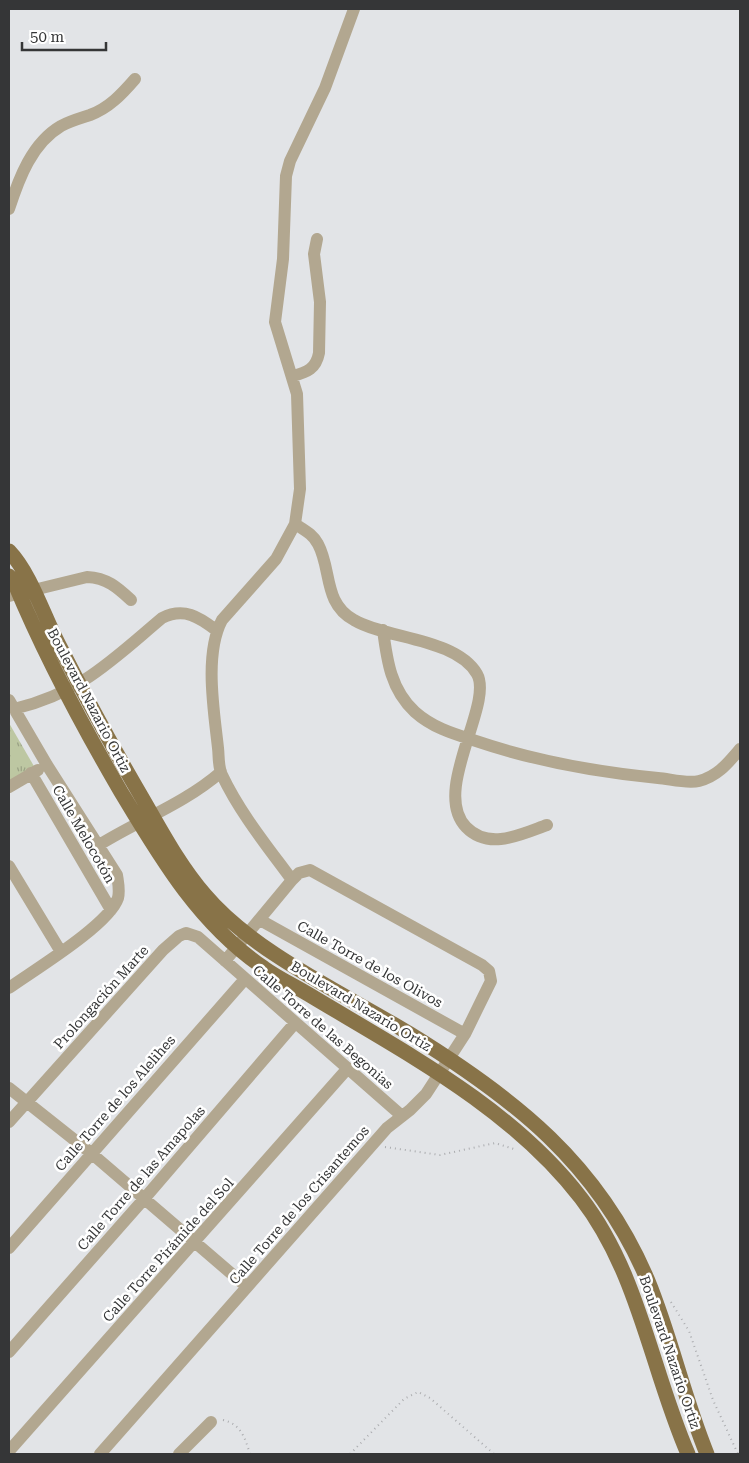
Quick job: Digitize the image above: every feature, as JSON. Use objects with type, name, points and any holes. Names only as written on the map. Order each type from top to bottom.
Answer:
[{"type":"main road","name":"Boulevard Nazario Ortiz","points":[[9,552],[20,593],[65,692],[145,818],[206,898],[264,969],[439,1074],[492,1112],[540,1153],[566,1179],[597,1219],[628,1279],[688,1454]]},
{"type":"main road","name":"Boulevard Nazario Ortiz","points":[[9,576],[80,684],[145,818]]},
{"type":"main road","name":"Boulevard Nazario Ortiz","points":[[243,941],[268,950],[449,1059],[505,1097],[536,1123],[583,1172],[609,1209],[648,1280],[707,1454]]},
{"type":"street","points":[[225,961],[292,880],[254,831],[220,772],[212,679],[216,630],[229,610],[276,558],[295,524],[300,489],[300,429],[297,394],[275,322],[283,259],[286,176],[290,161],[328,81],[354,9]]},
{"type":"street","points":[[9,209],[24,168],[50,134],[62,125],[92,114],[112,103],[135,79]]},
{"type":"street","points":[[293,376],[309,372],[318,360],[320,302],[314,254],[316,239]]},
{"type":"street","points":[[295,524],[311,534],[318,544],[329,590],[339,608],[354,620],[418,639],[455,655],[475,670],[480,684],[480,695],[467,738],[455,793],[456,810],[461,822],[470,832],[500,840],[516,837],[548,824]]},
{"type":"street","points":[[20,593],[87,577],[98,577],[118,587],[131,600]]},
{"type":"street","points":[[11,704],[36,704],[80,684],[103,669],[162,618],[171,614],[185,612],[199,617],[216,630]]},
{"type":"street","points":[[383,630],[389,670],[404,701],[416,713],[454,736],[467,738],[552,763],[627,775],[696,781],[710,778],[724,768],[740,749]]},
{"type":"street","points":[[9,988],[61,952],[111,910],[118,897],[117,875],[47,765],[11,704]]},
{"type":"street","points":[[9,787],[47,765]]},
{"type":"street","points":[[99,845],[145,818],[194,794],[220,772]]},
{"type":"street","name":"Calle Melocotón","points":[[31,774],[111,910]]},
{"type":"street","points":[[9,866],[61,952]]},
{"type":"street","name":"Calle Torre de los Crisantemos","points":[[100,1454],[387,1128],[421,1100],[465,1034],[490,986],[491,976],[482,965],[316,872],[304,870],[292,880]]},
{"type":"street","name":"Calle Torre de los Olivos","points":[[260,920],[465,1034]]},
{"type":"street","name":"Prolongación Marte","points":[[9,1122],[179,936],[186,933],[198,937],[225,961]]},
{"type":"street","name":"Calle Torre de las Begonias","points":[[225,961],[402,1116]]},
{"type":"street","name":"Calle Torre de los Alelihes","points":[[9,1248],[245,979]]},
{"type":"street","name":"Calle Torre de las Amapolas","points":[[9,1352],[144,1199],[295,1022]]},
{"type":"street","name":"Calle Torre Pirámide del Sol","points":[[9,1451],[348,1068]]},
{"type":"street","points":[[9,1088],[92,1153],[194,1244],[246,1287]]},
{"type":"street","points":[[179,1454],[211,1422]]},
{"type":"path","points":[[372,1145],[440,1155],[495,1143],[525,1154]]},
{"type":"path","points":[[670,1299],[689,1331],[713,1400],[738,1454]]},
{"type":"path","points":[[350,1454],[404,1399],[418,1392],[430,1398],[494,1454]]},
{"type":"path","points":[[211,1422],[221,1419],[236,1425],[242,1432],[250,1454]]},
{"type":"green space","points":[[9,723],[35,768],[9,781]]}]
